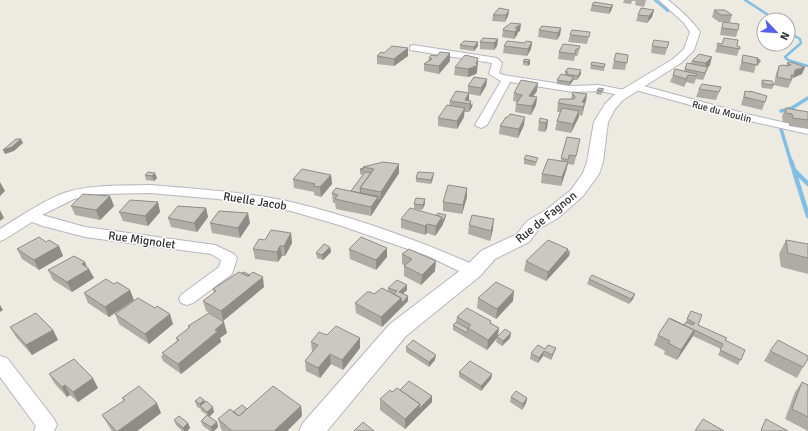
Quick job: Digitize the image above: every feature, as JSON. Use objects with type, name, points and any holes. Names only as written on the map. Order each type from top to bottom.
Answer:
[{"type":"street","name":"Rue de Fagnon","points":[[312,431],[365,366],[398,330],[473,271],[488,255],[523,238],[533,225],[552,214],[577,193],[590,174],[604,117],[610,107],[631,90],[678,61],[689,50],[694,40],[695,32],[687,22],[663,0]]},
{"type":"street","points":[[413,48],[494,60],[497,63],[494,74],[500,78],[507,79],[481,125]]},
{"type":"street","points":[[420,59],[428,50]]},
{"type":"street","name":"Rue du Moulin","points":[[507,79],[573,89],[599,88],[631,90],[808,131]]},
{"type":"street","name":"Ruelle Jacob","points":[[31,216],[50,204],[70,196],[100,190],[150,189],[218,195],[293,207],[337,220],[433,253],[473,271]]},
{"type":"street","points":[[0,236],[31,216]]},
{"type":"street","name":"Rue Mignolet","points":[[31,216],[48,223],[85,232],[215,250],[230,258],[226,270],[187,299]]},
{"type":"street","points":[[0,363],[47,425],[44,431]]},
{"type":"building","points":[[594,2],[613,5],[610,8],[592,5]]},
{"type":"building","points":[[499,8],[509,10],[506,15],[493,15]]},
{"type":"building","points":[[641,8],[654,10],[649,16],[638,15]]},
{"type":"building","points":[[714,10],[725,10],[732,15],[721,15]]},
{"type":"building","points":[[723,22],[739,24],[738,30],[722,28]]},
{"type":"building","points":[[511,23],[521,24],[515,28],[518,28],[515,32],[503,30],[504,28]]},
{"type":"building","points":[[542,26],[561,28],[558,33],[539,30]]},
{"type":"building","points":[[572,30],[590,32],[589,37],[570,35]]},
{"type":"building","points":[[483,38],[498,39],[494,43],[480,42]]},
{"type":"building","points":[[724,38],[738,40],[737,46],[740,47],[740,49],[717,45],[718,43],[722,44]]},
{"type":"building","points":[[654,40],[669,42],[667,48],[652,46]]},
{"type":"building","points":[[464,41],[478,42],[474,47],[460,45]]},
{"type":"building","points":[[507,41],[525,43],[526,41],[532,42],[528,49],[504,46]]},
{"type":"building","points":[[563,44],[580,46],[579,49],[576,49],[575,54],[559,52]]},
{"type":"building","points":[[392,46],[408,48],[394,59],[377,56],[381,52],[384,53]]},
{"type":"building","points":[[440,52],[450,53],[439,66],[424,64],[432,59],[429,58],[431,55],[437,56]]},
{"type":"building","points":[[616,53],[628,55],[627,63],[614,61]]},
{"type":"building","points":[[699,54],[712,57],[706,63],[692,61]]},
{"type":"building","points":[[465,55],[478,58],[476,64],[478,64],[468,69],[455,67]]},
{"type":"building","points":[[743,55],[758,58],[757,65],[742,62]]},
{"type":"building","points":[[525,59],[530,60],[528,62],[523,61]]},
{"type":"building","points":[[592,62],[605,64],[604,67],[591,65]]},
{"type":"building","points":[[791,62],[805,67],[795,70],[794,75],[791,75],[791,80],[777,77],[779,66],[791,65],[787,63]]},
{"type":"building","points":[[687,63],[708,67],[705,73],[685,69]]},
{"type":"building","points":[[568,68],[581,70],[578,76],[566,74],[568,72],[565,72]]},
{"type":"building","points":[[675,69],[697,74],[696,76],[688,75],[686,79],[673,75]]},
{"type":"building","points":[[561,74],[574,77],[570,82],[557,80]]},
{"type":"building","points":[[474,77],[487,79],[481,88],[468,86]]},
{"type":"building","points":[[521,80],[538,83],[529,96],[537,97],[532,106],[516,104],[522,95],[514,93]]},
{"type":"building","points":[[762,80],[772,81],[774,85],[764,84]]},
{"type":"building","points":[[702,84],[721,87],[719,92],[699,89]]},
{"type":"building","points":[[599,88],[604,89],[602,91],[597,90]]},
{"type":"building","points":[[456,91],[469,93],[465,100],[471,101],[470,104],[450,101]]},
{"type":"building","points":[[745,91],[767,96],[765,102],[744,97]]},
{"type":"building","points":[[573,92],[587,94],[582,102],[585,103],[583,107],[558,103],[560,99],[574,99],[575,96],[572,95]]},
{"type":"building","points":[[447,105],[465,108],[457,121],[438,118]]},
{"type":"building","points":[[562,108],[579,111],[573,124],[557,121]]},
{"type":"building","points":[[786,108],[808,112],[808,120],[793,118],[792,114],[786,113]]},
{"type":"building","points":[[510,114],[525,117],[519,129],[500,126]]},
{"type":"building","points":[[540,118],[548,120],[546,123],[539,122]]},
{"type":"building","points":[[567,137],[580,139],[576,156],[569,155],[568,160],[561,158]]},
{"type":"building","points":[[16,139],[21,139],[12,147],[3,150]]},
{"type":"building","points":[[526,155],[538,158],[536,162],[524,159]]},
{"type":"building","points":[[548,159],[568,162],[562,177],[542,174]]},
{"type":"building","points":[[383,162],[399,164],[381,192],[360,188],[374,169],[363,167]]},
{"type":"building","points":[[302,169],[331,175],[320,187],[313,186],[315,184],[293,179]]},
{"type":"building","points":[[148,172],[155,173],[152,176],[145,175]]},
{"type":"building","points":[[365,172],[371,173],[360,188],[361,193],[381,197],[378,201],[378,197],[351,191]]},
{"type":"building","points":[[418,172],[434,173],[431,180],[416,178]]},
{"type":"building","points":[[448,185],[467,188],[463,205],[443,202]]},
{"type":"building","points":[[336,188],[378,197],[371,207],[335,199],[338,195],[332,193]]},
{"type":"building","points":[[83,194],[110,196],[96,210],[71,206]]},
{"type":"building","points":[[416,198],[425,199],[423,205],[414,204]]},
{"type":"building","points":[[130,200],[158,202],[145,216],[119,212]]},
{"type":"building","points":[[178,206],[206,208],[194,223],[168,218]]},
{"type":"building","points":[[410,208],[442,217],[436,226],[427,224],[425,226],[401,219]]},
{"type":"building","points":[[219,211],[248,213],[238,228],[210,223]]},
{"type":"building","points":[[438,213],[446,215],[442,222],[442,217],[436,215]]},
{"type":"building","points":[[472,215],[494,219],[491,231],[469,225]]},
{"type":"building","points":[[271,230],[291,233],[284,246],[280,246],[277,252],[253,249],[259,239],[265,240]]},
{"type":"building","points":[[39,237],[46,242],[49,240],[59,246],[34,260],[17,249]]},
{"type":"building","points":[[361,237],[387,248],[376,260],[349,249]]},
{"type":"building","points":[[548,240],[568,249],[548,272],[526,261]]},
{"type":"building","points":[[786,240],[808,244],[808,258],[788,253]]},
{"type":"building","points":[[324,244],[330,247],[322,255],[316,253]]},
{"type":"building","points":[[409,249],[436,261],[422,275],[404,266],[412,259],[402,254]]},
{"type":"building","points":[[74,256],[85,262],[82,264],[89,269],[67,282],[48,270]]},
{"type":"building","points":[[239,272],[248,276],[253,272],[263,277],[221,311],[203,301],[216,291],[213,289]]},
{"type":"building","points":[[244,272],[250,275],[248,276],[242,273]]},
{"type":"building","points":[[592,275],[635,294],[631,299],[589,279]]},
{"type":"building","points":[[106,279],[114,284],[117,282],[130,290],[105,307],[84,293]]},
{"type":"building","points":[[397,280],[407,285],[399,292],[408,296],[402,303],[401,298],[394,294],[397,291],[388,288]]},
{"type":"building","points":[[496,282],[514,291],[497,309],[478,298]]},
{"type":"building","points":[[382,288],[401,298],[381,317],[355,303],[367,292],[374,294]]},
{"type":"building","points":[[138,298],[155,308],[157,306],[170,314],[145,334],[115,314]]},
{"type":"building","points":[[467,308],[491,321],[490,323],[499,328],[488,340],[468,328],[471,325],[457,317]]},
{"type":"building","points":[[691,311],[702,315],[698,325],[727,338],[725,340],[745,350],[741,360],[720,350],[723,344],[695,330],[692,335],[694,330],[671,319],[684,325],[686,322],[693,325],[695,323],[687,319]]},
{"type":"building","points":[[36,313],[53,330],[26,345],[10,327]]},
{"type":"building","points":[[209,313],[224,322],[215,330],[218,331],[178,364],[162,353],[179,340],[176,338],[190,327],[188,326]]},
{"type":"building","points":[[669,318],[694,330],[681,350],[668,343],[670,341],[658,335]]},
{"type":"building","points":[[456,322],[468,329],[467,333],[453,325]]},
{"type":"building","points":[[336,326],[360,338],[342,360],[330,354],[318,368],[305,361],[318,345],[311,342],[319,332],[327,335]]},
{"type":"building","points":[[505,329],[511,333],[503,341],[497,337]]},
{"type":"building","points":[[413,340],[436,355],[429,362],[406,347]]},
{"type":"building","points":[[778,340],[808,356],[808,359],[803,367],[770,351]]},
{"type":"building","points":[[538,345],[545,349],[548,345],[556,348],[552,355],[544,351],[539,358],[531,353]]},
{"type":"building","points":[[74,359],[93,378],[73,392],[65,385],[62,387],[49,374]]},
{"type":"building","points":[[470,361],[492,374],[481,386],[459,372]]},
{"type":"building","points":[[409,381],[432,396],[419,409],[420,404],[400,390]]},
{"type":"building","points":[[802,382],[808,385],[808,417],[792,409]]},
{"type":"building","points":[[139,386],[157,403],[116,431],[102,415],[125,400],[122,398]]},
{"type":"building","points":[[273,386],[301,406],[274,431],[232,431],[218,419],[230,409],[239,416]]},
{"type":"building","points":[[397,388],[420,404],[405,419],[380,399],[390,390],[392,392]]},
{"type":"building","points":[[516,391],[527,398],[523,404],[511,397]]},
{"type":"building","points":[[200,397],[204,400],[200,404],[195,401]]},
{"type":"building","points":[[206,401],[213,407],[207,412],[200,406]]},
{"type":"building","points":[[242,405],[247,409],[239,416],[233,412]]},
{"type":"building","points":[[207,415],[217,422],[211,427],[201,421]]},
{"type":"building","points":[[179,416],[188,423],[183,428],[174,420]]},
{"type":"building","points":[[703,419],[724,431],[695,431]]},
{"type":"building","points":[[766,419],[788,431],[762,431],[761,430]]},
{"type":"building","points":[[363,422],[374,431],[354,431]]},
{"type":"waterway","points":[[655,0],[668,11]]},
{"type":"waterway","points":[[745,0],[764,12]]},
{"type":"waterway","points":[[796,37],[800,39],[801,43],[796,47]]},
{"type":"waterway","points":[[791,52],[785,57],[788,60],[808,66]]},
{"type":"waterway","points":[[781,111],[792,108],[808,98]]},
{"type":"waterway","points":[[781,129],[791,162]]},
{"type":"waterway","points":[[791,161],[794,170],[808,184]]},
{"type":"waterway","points":[[794,171],[808,216]]}]
